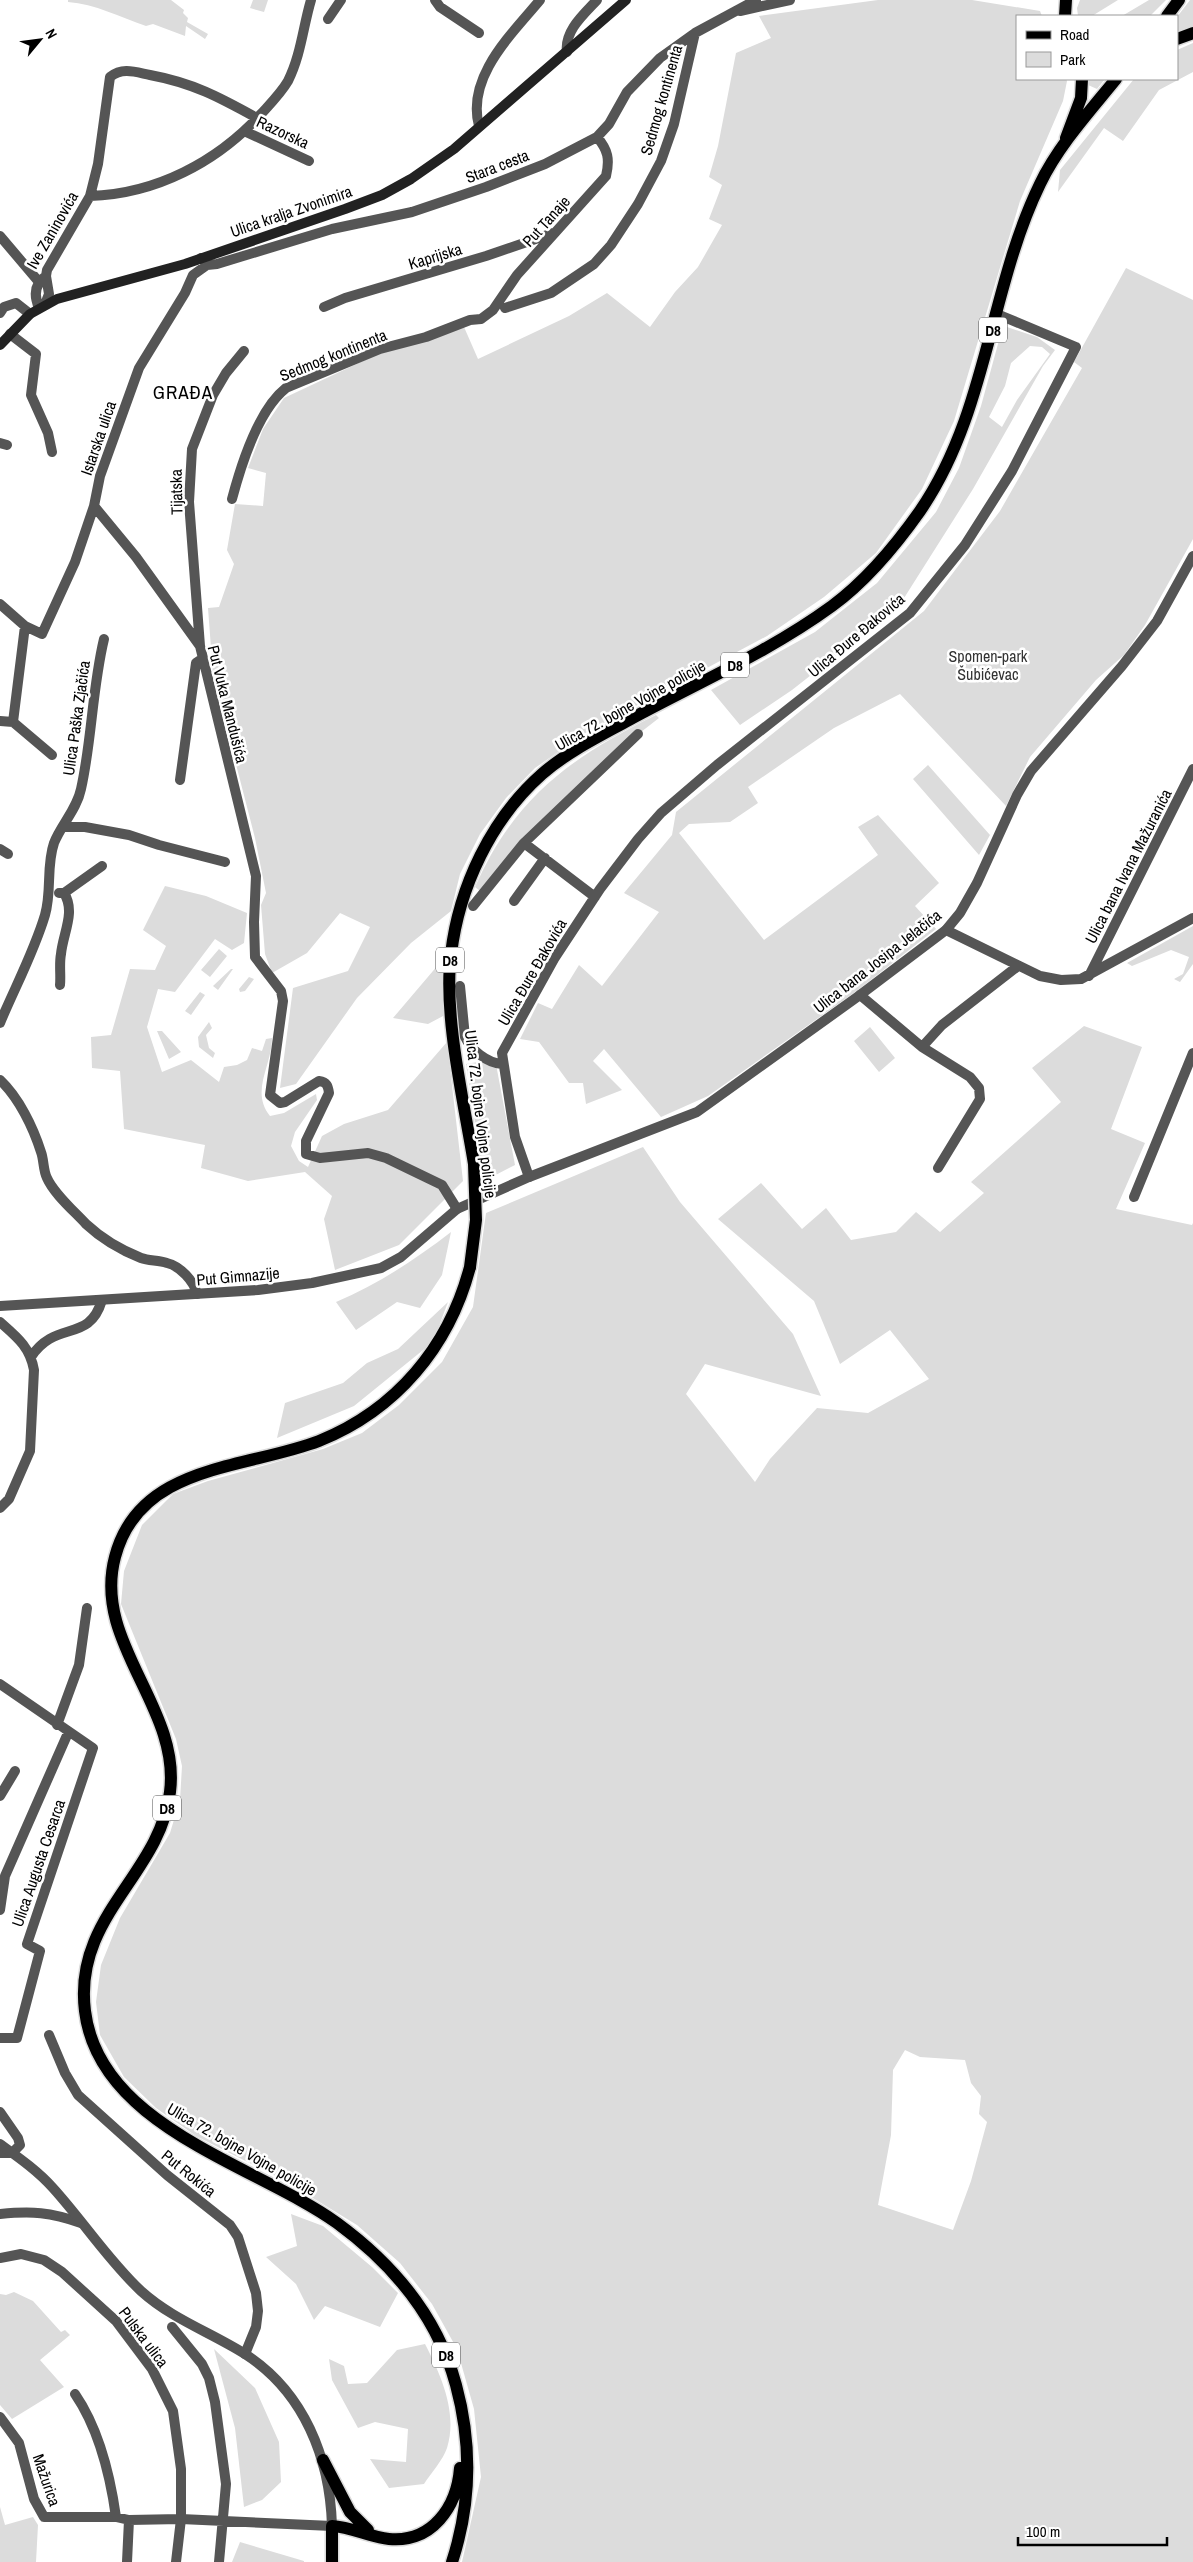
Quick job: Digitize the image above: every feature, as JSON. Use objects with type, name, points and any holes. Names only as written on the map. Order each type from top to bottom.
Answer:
[{"type":"main road","name":"Ulica kralja Zvonimira","points":[[0,345],[30,314],[42,306],[67,296],[204,262],[382,195],[437,162],[626,0]]},
{"type":"main road","points":[[1065,15],[1066,0]]},
{"type":"main road","points":[[1168,15],[1179,0]]},
{"type":"main road","points":[[1178,40],[1193,33]]},
{"type":"main road","points":[[1066,143],[1068,130],[1081,98],[1082,80]]},
{"type":"main road","name":"Ulica 72. bojne Vojne policije","points":[[452,2562],[465,2513],[468,2450],[461,2401],[449,2362],[432,2324],[406,2287],[365,2244],[334,2221],[297,2198],[183,2138],[154,2118],[127,2094],[101,2057],[88,2031],[84,1988],[90,1951],[98,1931],[163,1823],[168,1806],[172,1776],[165,1739],[118,1631],[111,1605],[110,1582],[120,1540],[130,1522],[142,1508],[170,1486],[190,1477],[292,1451],[356,1423],[385,1403],[410,1380],[436,1347],[457,1308],[470,1267],[476,1220],[474,1164],[453,1026],[450,956],[454,932],[469,882],[488,839],[516,801],[544,773],[599,736],[781,639],[834,604],[887,553],[919,512],[950,456],[975,394],[1022,229],[1035,196],[1050,165],[1115,80]]},
{"type":"main road","points":[[1103,94],[1119,86],[1125,80]]},
{"type":"main road","points":[[332,2562],[332,2526],[352,2528],[388,2539],[411,2536],[438,2522],[450,2509],[456,2497],[462,2458],[468,2450]]},
{"type":"main road","points":[[323,2460],[350,2512],[376,2536]]},
{"type":"street","points":[[90,196],[107,196],[159,184],[209,158],[230,144],[257,118],[287,82],[301,43],[311,0]]},
{"type":"street","points":[[328,19],[341,0]]},
{"type":"street","points":[[435,0],[440,7],[478,33]]},
{"type":"street","points":[[479,126],[475,101],[485,73],[540,0]]},
{"type":"street","points":[[567,52],[566,43],[572,30],[597,0]]},
{"type":"street","name":"Stara cesta","points":[[204,262],[217,264],[332,229],[412,212],[486,187],[545,164],[597,137],[634,86],[660,58],[695,33],[756,0]]},
{"type":"street","points":[[736,12],[790,0]]},
{"type":"street","name":"Sedmog kontinenta","points":[[505,308],[551,293],[594,264],[611,245],[638,204],[661,161],[674,124],[695,33]]},
{"type":"street","name":"Ive Zaninovića","points":[[42,306],[49,294],[44,280],[47,270],[90,196],[98,164],[110,78],[124,70],[178,80],[202,88],[257,118]]},
{"type":"street","name":"Razorska","points":[[244,131],[309,161]]},
{"type":"street","name":"Put Tanaje","points":[[482,319],[493,310],[517,275],[554,232],[606,176],[609,161],[606,148],[597,137]]},
{"type":"street","name":"Kaprijska","points":[[324,307],[345,298],[486,256],[554,232]]},
{"type":"street","points":[[0,236],[56,291],[67,296]]},
{"type":"street","name":"Istarska ulica","points":[[25,626],[42,634],[76,562],[94,506],[100,476],[139,368],[185,293],[190,280],[204,262]]},
{"type":"street","points":[[0,313],[4,307],[16,303],[30,314]]},
{"type":"street","name":"Ulica Đure Đakovića","points":[[529,1177],[515,1137],[502,1064],[504,1048],[554,959],[595,897],[638,839],[661,814],[717,765],[910,613],[965,545],[1012,471],[1076,347],[997,314]]},
{"type":"street","name":"Sedmog kontinenta","points":[[232,499],[264,412],[274,397],[286,388],[380,349],[426,337],[470,320],[482,319]]},
{"type":"street","points":[[10,334],[36,354],[31,395],[48,433],[52,452]]},
{"type":"street","name":"Tijatska","points":[[200,646],[189,502],[192,449],[213,395],[244,351]]},
{"type":"street","name":"Put Vuka Mandušića","points":[[94,506],[136,557],[200,646],[256,876],[254,941],[258,963],[281,991],[283,1001],[270,1095],[280,1103],[319,1081],[328,1086],[329,1093],[306,1141],[306,1154],[320,1158],[368,1153],[386,1158],[442,1184],[457,1209]]},
{"type":"street","name":"Ulica bana Josipa Jelačića","points":[[457,1209],[529,1177],[697,1112],[860,996],[946,930],[960,914],[977,882],[1017,795],[1031,770],[1122,666],[1157,621],[1193,556]]},
{"type":"street","points":[[0,604],[25,626],[13,722]]},
{"type":"street","name":"Ulica Paška Zjačića","points":[[0,1023],[36,940],[50,892],[49,870],[54,843],[81,793],[90,747],[93,696],[104,639]]},
{"type":"street","points":[[180,780],[196,663],[202,659]]},
{"type":"street","points":[[0,721],[13,722],[52,755]]},
{"type":"street","points":[[473,906],[524,843],[638,734]]},
{"type":"street","name":"Ulica bana Ivana Mažuranića","points":[[1089,976],[1193,769]]},
{"type":"street","points":[[64,827],[85,826],[129,835],[159,845],[225,862]]},
{"type":"street","points":[[524,843],[595,897]]},
{"type":"street","points":[[514,901],[544,858]]},
{"type":"street","points":[[50,892],[64,893],[102,866]]},
{"type":"street","points":[[60,985],[60,957],[69,909],[69,901],[64,893]]},
{"type":"street","name":"Ulica bana Ivana Mažuranića","points":[[946,930],[1018,966],[1051,979],[1081,979],[1193,918]]},
{"type":"street","points":[[922,1047],[942,1025],[1018,966]]},
{"type":"street","points":[[460,986],[465,1037],[468,1044],[485,1058],[502,1064]]},
{"type":"street","points":[[860,996],[922,1047],[951,1067],[970,1077],[979,1088],[980,1099],[938,1168]]},
{"type":"street","points":[[1134,1197],[1193,1053]]},
{"type":"street","points":[[0,1080],[10,1090],[20,1107],[41,1152],[47,1178],[58,1193],[88,1225],[118,1248],[144,1259],[168,1263],[180,1270],[195,1287],[197,1294]]},
{"type":"street","name":"Put Gimnazije","points":[[0,1306],[197,1294],[294,1285],[381,1268],[400,1257],[457,1209]]},
{"type":"street","points":[[32,1357],[37,1348],[55,1334],[82,1328],[92,1321],[102,1300]]},
{"type":"street","points":[[0,1322],[26,1346],[32,1357],[34,1370],[30,1451],[10,1499],[0,1508]]},
{"type":"street","points":[[57,1725],[79,1665],[87,1608]]},
{"type":"street","points":[[0,1684],[68,1733],[6,1876],[0,1910]]},
{"type":"street","name":"Ulica Augusta Cesarca","points":[[0,2038],[18,2038],[40,1951],[27,1944],[92,1755],[92,1748],[88,1744],[68,1733]]},
{"type":"street","points":[[0,1796],[15,1771]]},
{"type":"street","name":"Put Rokića","points":[[49,2035],[64,2073],[78,2095],[167,2176],[230,2225],[238,2237],[256,2293],[258,2311],[256,2327],[245,2354]]},
{"type":"street","points":[[0,2112],[18,2138],[20,2145],[12,2153],[0,2153]]},
{"type":"street","points":[[0,2144],[52,2186],[81,2224],[140,2290],[180,2320],[245,2354],[268,2372],[293,2400],[310,2429],[323,2460],[331,2503],[332,2526]]},
{"type":"street","points":[[0,2214],[32,2211],[58,2214],[81,2224]]},
{"type":"street","name":"Pulska ulica","points":[[0,2258],[21,2254],[44,2260],[62,2272],[116,2321],[152,2369],[173,2411],[181,2469],[182,2519],[176,2562]]},
{"type":"street","points":[[172,2327],[202,2364],[209,2378],[215,2402],[226,2484],[219,2562]]},
{"type":"street","points":[[75,2394],[90,2415],[113,2494],[116,2517]]},
{"type":"street","name":"Mažurica","points":[[0,2417],[19,2443],[34,2499],[44,2517],[116,2517],[129,2520],[182,2519],[332,2526]]},
{"type":"street","points":[[127,2562],[129,2520]]},
{"type":"green space","points":[[68,0],[171,0],[184,10],[183,13],[188,18],[187,22],[208,34],[205,39],[186,26],[185,36],[153,24],[146,26],[98,8],[68,2]]},
{"type":"green space","points":[[253,0],[268,0],[264,12],[250,8]]},
{"type":"green space","points":[[878,0],[972,0],[1040,11],[1042,15],[1016,15],[1016,80],[1066,80],[1063,101],[1020,201],[954,421],[922,489],[876,553],[824,597],[767,636],[587,732],[535,768],[506,798],[480,834],[460,874],[451,911],[411,943],[357,998],[296,1084],[280,1088],[293,988],[348,971],[370,927],[340,913],[307,953],[272,973],[265,954],[261,905],[266,893],[255,838],[213,675],[208,608],[219,607],[234,564],[227,550],[235,504],[263,506],[266,473],[248,468],[263,429],[284,398],[380,353],[464,327],[478,359],[569,316],[607,293],[650,327],[675,292],[698,267],[722,225],[709,219],[722,185],[709,177],[718,146],[736,53],[771,38],[759,16]]},
{"type":"green space","points":[[1080,0],[1118,0],[1094,15],[1078,15],[1077,8]]},
{"type":"green space","points":[[1149,0],[1166,0],[1151,15],[1124,15]]},
{"type":"green space","points":[[1190,0],[1193,0],[1193,26],[1178,33],[1178,16]]},
{"type":"green space","points":[[1193,43],[1193,72],[1178,80],[1178,50]]},
{"type":"green space","points":[[1086,80],[1104,80],[1097,89],[1086,84]]},
{"type":"green space","points":[[1133,80],[1178,80],[1159,90],[1123,141],[1104,128],[1058,192],[1060,170]]},
{"type":"green space","name":"Spomen-park Šubićevac","points":[[1126,268],[1193,300],[1193,539],[1145,625],[1124,655],[1096,680],[1030,757],[1006,806],[900,694],[834,728],[748,787],[758,803],[730,822],[689,824],[679,833],[764,940],[878,855],[858,827],[878,815],[939,883],[915,906],[936,929],[858,990],[708,1096],[661,1117],[604,1049],[593,1061],[622,1090],[586,1104],[583,1083],[569,1083],[539,1042],[520,1039],[538,1003],[552,1009],[579,965],[602,986],[659,912],[624,893],[672,835],[676,812],[924,611],[1000,511],[1082,368],[1074,362]]},
{"type":"green space","points":[[1007,327],[1037,337],[1055,350],[1043,366],[973,489],[899,606],[792,690],[740,725],[711,690],[815,632],[877,583],[936,512],[959,468],[981,406],[1001,333]],"holes":[[[1030,346],[1042,347],[1050,354],[1017,400],[1002,427],[989,417],[1005,386],[1011,363]]]},
{"type":"green space","points":[[656,715],[659,718],[623,746],[480,891],[475,887],[490,856],[508,828],[548,783],[597,747]]},
{"type":"green space","points":[[928,765],[990,835],[979,855],[913,779]]},
{"type":"green space","points":[[165,886],[206,896],[247,913],[244,943],[232,950],[215,939],[175,992],[158,989],[147,1027],[162,1072],[191,1060],[219,1082],[224,1067],[237,1065],[247,1060],[252,1048],[262,1051],[266,1039],[272,1038],[262,1088],[264,1107],[270,1116],[284,1113],[316,1094],[317,1100],[295,1132],[291,1146],[299,1161],[308,1167],[322,1136],[344,1124],[388,1110],[447,1042],[463,1181],[399,1245],[335,1270],[324,1219],[332,1196],[305,1172],[248,1181],[201,1168],[205,1145],[124,1129],[120,1071],[92,1068],[91,1037],[111,1035],[130,969],[155,970],[166,946],[143,930]]},
{"type":"green space","points":[[1193,926],[1193,964],[1180,982],[1174,979],[1183,974],[1189,957],[1171,950],[1132,966],[1127,963]]},
{"type":"green space","points":[[219,949],[227,956],[210,977],[201,970]]},
{"type":"green space","points":[[444,958],[445,1015],[428,1024],[393,1018]]},
{"type":"green space","points":[[231,969],[233,969],[218,990],[213,986]]},
{"type":"green space","points":[[249,977],[254,979],[245,991],[240,992],[239,989]]},
{"type":"green space","points":[[200,992],[205,995],[191,1015],[185,1011]]},
{"type":"green space","points":[[209,1022],[212,1028],[206,1035],[209,1048],[215,1053],[213,1058],[199,1047],[198,1037]]},
{"type":"green space","points":[[1084,1026],[1142,1047],[1111,1129],[1145,1143],[1116,1209],[1192,1225],[1193,1223],[1193,2562],[462,2562],[481,2477],[474,2409],[457,2349],[432,2304],[400,2263],[357,2225],[285,2181],[196,2136],[156,2108],[124,2077],[100,2035],[96,2002],[101,1965],[120,1918],[170,1833],[180,1800],[182,1766],[176,1739],[121,1604],[124,1571],[142,1525],[173,1494],[208,1481],[323,1449],[362,1433],[399,1405],[442,1362],[473,1307],[486,1213],[643,1147],[680,1202],[793,1334],[821,1396],[705,1364],[686,1394],[755,1482],[770,1459],[817,1408],[868,1413],[929,1379],[890,1330],[840,1364],[814,1301],[718,1219],[761,1183],[802,1229],[826,1208],[851,1240],[896,1232],[916,1212],[940,1232],[984,1193],[971,1182],[1061,1102],[1032,1068]],"holes":[[[905,2050],[920,2057],[965,2060],[971,2083],[981,2096],[979,2114],[987,2122],[971,2181],[953,2230],[878,2205],[891,2135],[893,2070]]]},
{"type":"green space","points":[[870,1027],[895,1058],[879,1072],[854,1041]]},
{"type":"green space","points":[[157,1031],[162,1031],[181,1052],[169,1059]]},
{"type":"green space","points":[[495,1059],[515,1165],[484,1181],[466,1064]]},
{"type":"green space","points":[[451,1232],[442,1275],[420,1308],[397,1302],[356,1330],[336,1302],[396,1271]]},
{"type":"green space","points":[[448,1302],[433,1342],[354,1406],[277,1438],[285,1403],[343,1383],[367,1363],[398,1349]]},
{"type":"green space","points":[[291,2214],[323,2226],[372,2267],[398,2293],[380,2327],[325,2306],[314,2320],[296,2284],[266,2257],[297,2246]]},
{"type":"green space","points":[[14,2292],[33,2301],[61,2332],[65,2330],[70,2335],[40,2360],[64,2387],[12,2419],[0,2405],[0,2294],[6,2295]]},
{"type":"green space","points":[[425,2344],[442,2381],[449,2408],[450,2435],[447,2448],[440,2462],[424,2484],[389,2488],[370,2459],[406,2462],[408,2429],[375,2422],[358,2428],[332,2380],[329,2359],[344,2366],[348,2384],[367,2383],[397,2350]]},
{"type":"green space","points":[[214,2349],[255,2388],[279,2442],[281,2482],[262,2500],[244,2507],[235,2428]]},
{"type":"green space","points":[[0,2507],[5,2525],[33,2517],[38,2525],[36,2562],[0,2562]]},
{"type":"green space","points":[[240,2542],[304,2561],[304,2562],[232,2562]]},
{"type":"district","name":"GRAĐA","points":[[183,392]]}]
